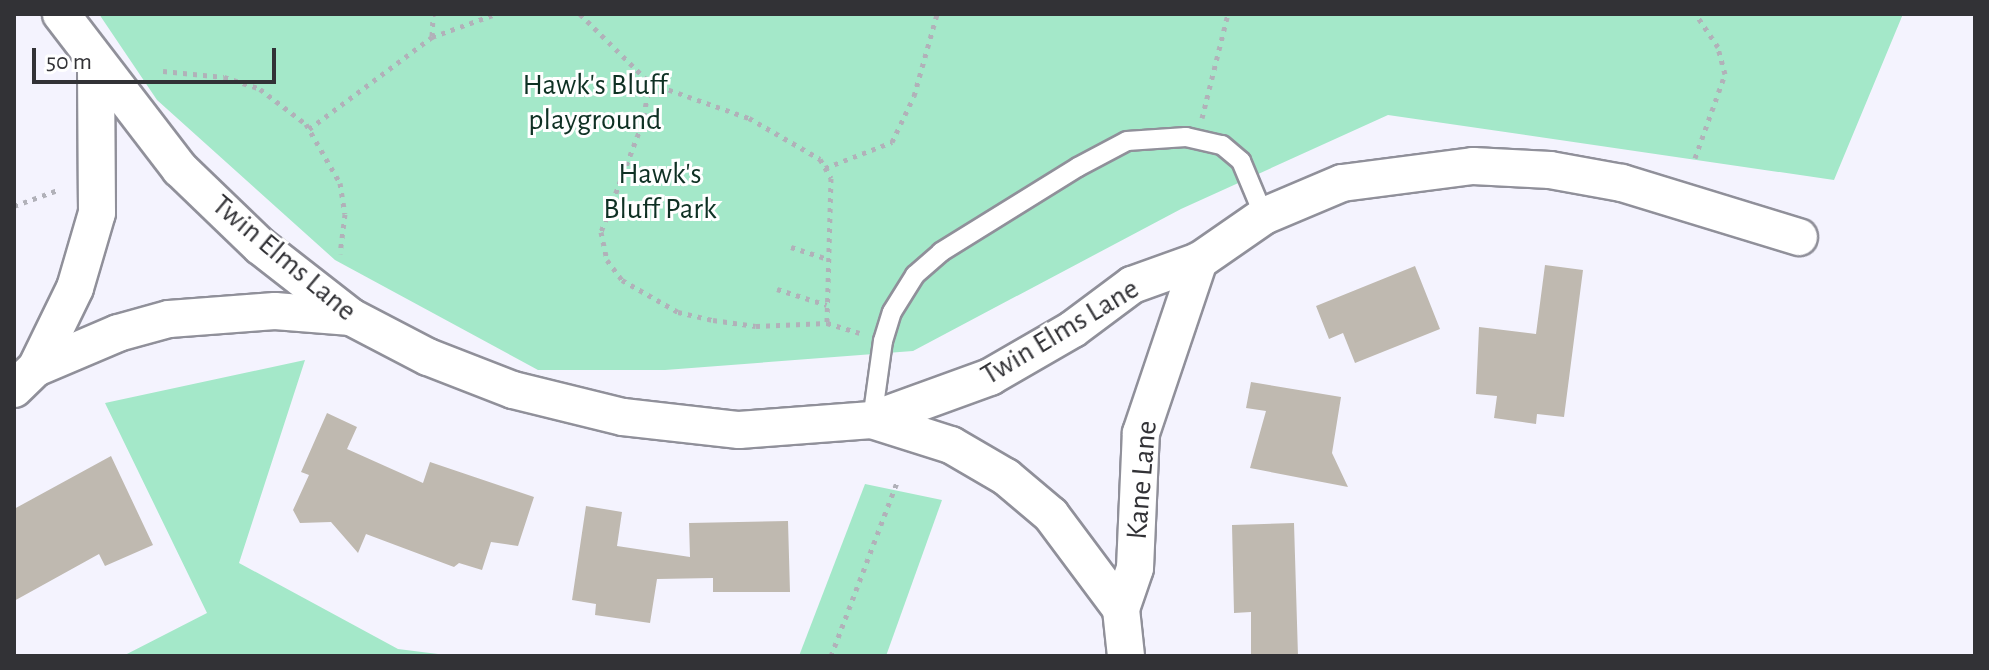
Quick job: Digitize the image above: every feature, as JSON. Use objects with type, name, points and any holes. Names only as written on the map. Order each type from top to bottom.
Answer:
[{"type":"street","name":"Twin Elms Lane","points":[[61,14],[96,63],[137,108],[180,169],[260,246],[351,317],[428,357],[569,407],[739,430],[872,420],[990,377],[1073,329],[1132,285],[1199,261],[1264,216],[1342,183],[1473,166],[1550,170],[1622,183],[1799,237]]},
{"type":"street","points":[[25,379],[75,288],[97,213],[96,63]]},
{"type":"street","name":"Kane Lane","points":[[1126,656],[1121,609],[1135,568],[1141,433],[1156,375],[1184,317],[1199,261]]},
{"type":"street","points":[[25,379],[118,333],[169,319],[275,311],[351,317]]},
{"type":"street","name":"Kane Lane","points":[[872,420],[951,445],[1006,477],[1051,515],[1121,609]]},
{"type":"lane","points":[[872,420],[883,341],[892,312],[915,275],[941,252],[1127,141],[1197,139],[1222,145],[1241,161],[1264,216]]},
{"type":"path","points":[[432,37],[433,14]]},
{"type":"path","points":[[309,129],[432,37],[496,14]]},
{"type":"path","points":[[580,14],[650,83],[749,118],[820,159],[831,178],[827,323]]},
{"type":"path","points":[[825,168],[892,142],[914,96],[937,14]]},
{"type":"path","points":[[1197,139],[1228,14]]},
{"type":"path","points":[[1695,158],[1725,74],[1718,47],[1696,14]]},
{"type":"path","points":[[163,71],[224,77],[260,89],[309,129],[340,183],[345,214],[340,254]]},
{"type":"path","points":[[650,83],[642,124],[601,232],[607,260],[622,280],[678,312],[756,326],[827,323],[883,341]]},
{"type":"path","points":[[14,206],[58,190]]},
{"type":"path","points":[[791,247],[828,259]]},
{"type":"path","points":[[777,289],[827,305]]},
{"type":"path","points":[[831,656],[897,482]]},
{"type":"green space","name":"Hawk's Bluff Park","points":[[99,14],[1903,14],[1834,180],[1388,115],[1181,209],[913,351],[665,370],[538,370],[335,260],[157,100]]},
{"type":"green space","points":[[305,360],[239,563],[398,649],[454,656],[123,656],[207,613],[105,403]]},
{"type":"green space","points":[[865,484],[942,500],[886,656],[799,656]]},
{"type":"building","points":[[1545,265],[1583,270],[1564,417],[1537,414],[1536,424],[1494,418],[1497,396],[1476,394],[1479,327],[1536,334]]},
{"type":"building","points":[[1415,266],[1440,329],[1355,363],[1343,333],[1329,339],[1316,306]]},
{"type":"building","points":[[1251,382],[1341,397],[1332,453],[1348,487],[1250,468],[1266,411],[1246,408]]},
{"type":"building","points":[[327,413],[357,427],[347,449],[423,483],[430,462],[534,497],[518,546],[491,542],[482,570],[459,563],[454,567],[366,534],[358,553],[331,522],[300,523],[293,510],[309,475],[301,472]]},
{"type":"building","points":[[111,456],[153,545],[105,566],[99,554],[14,601],[14,509]]},
{"type":"building","points":[[586,506],[622,512],[617,546],[690,557],[689,523],[788,521],[790,592],[713,592],[713,578],[657,579],[650,623],[595,615],[596,604],[572,600]]},
{"type":"building","points":[[1294,523],[1298,656],[1251,656],[1251,612],[1234,613],[1232,525]]},
{"type":"park label","name":"Hawk's Bluff playground","points":[[595,102]]}]
